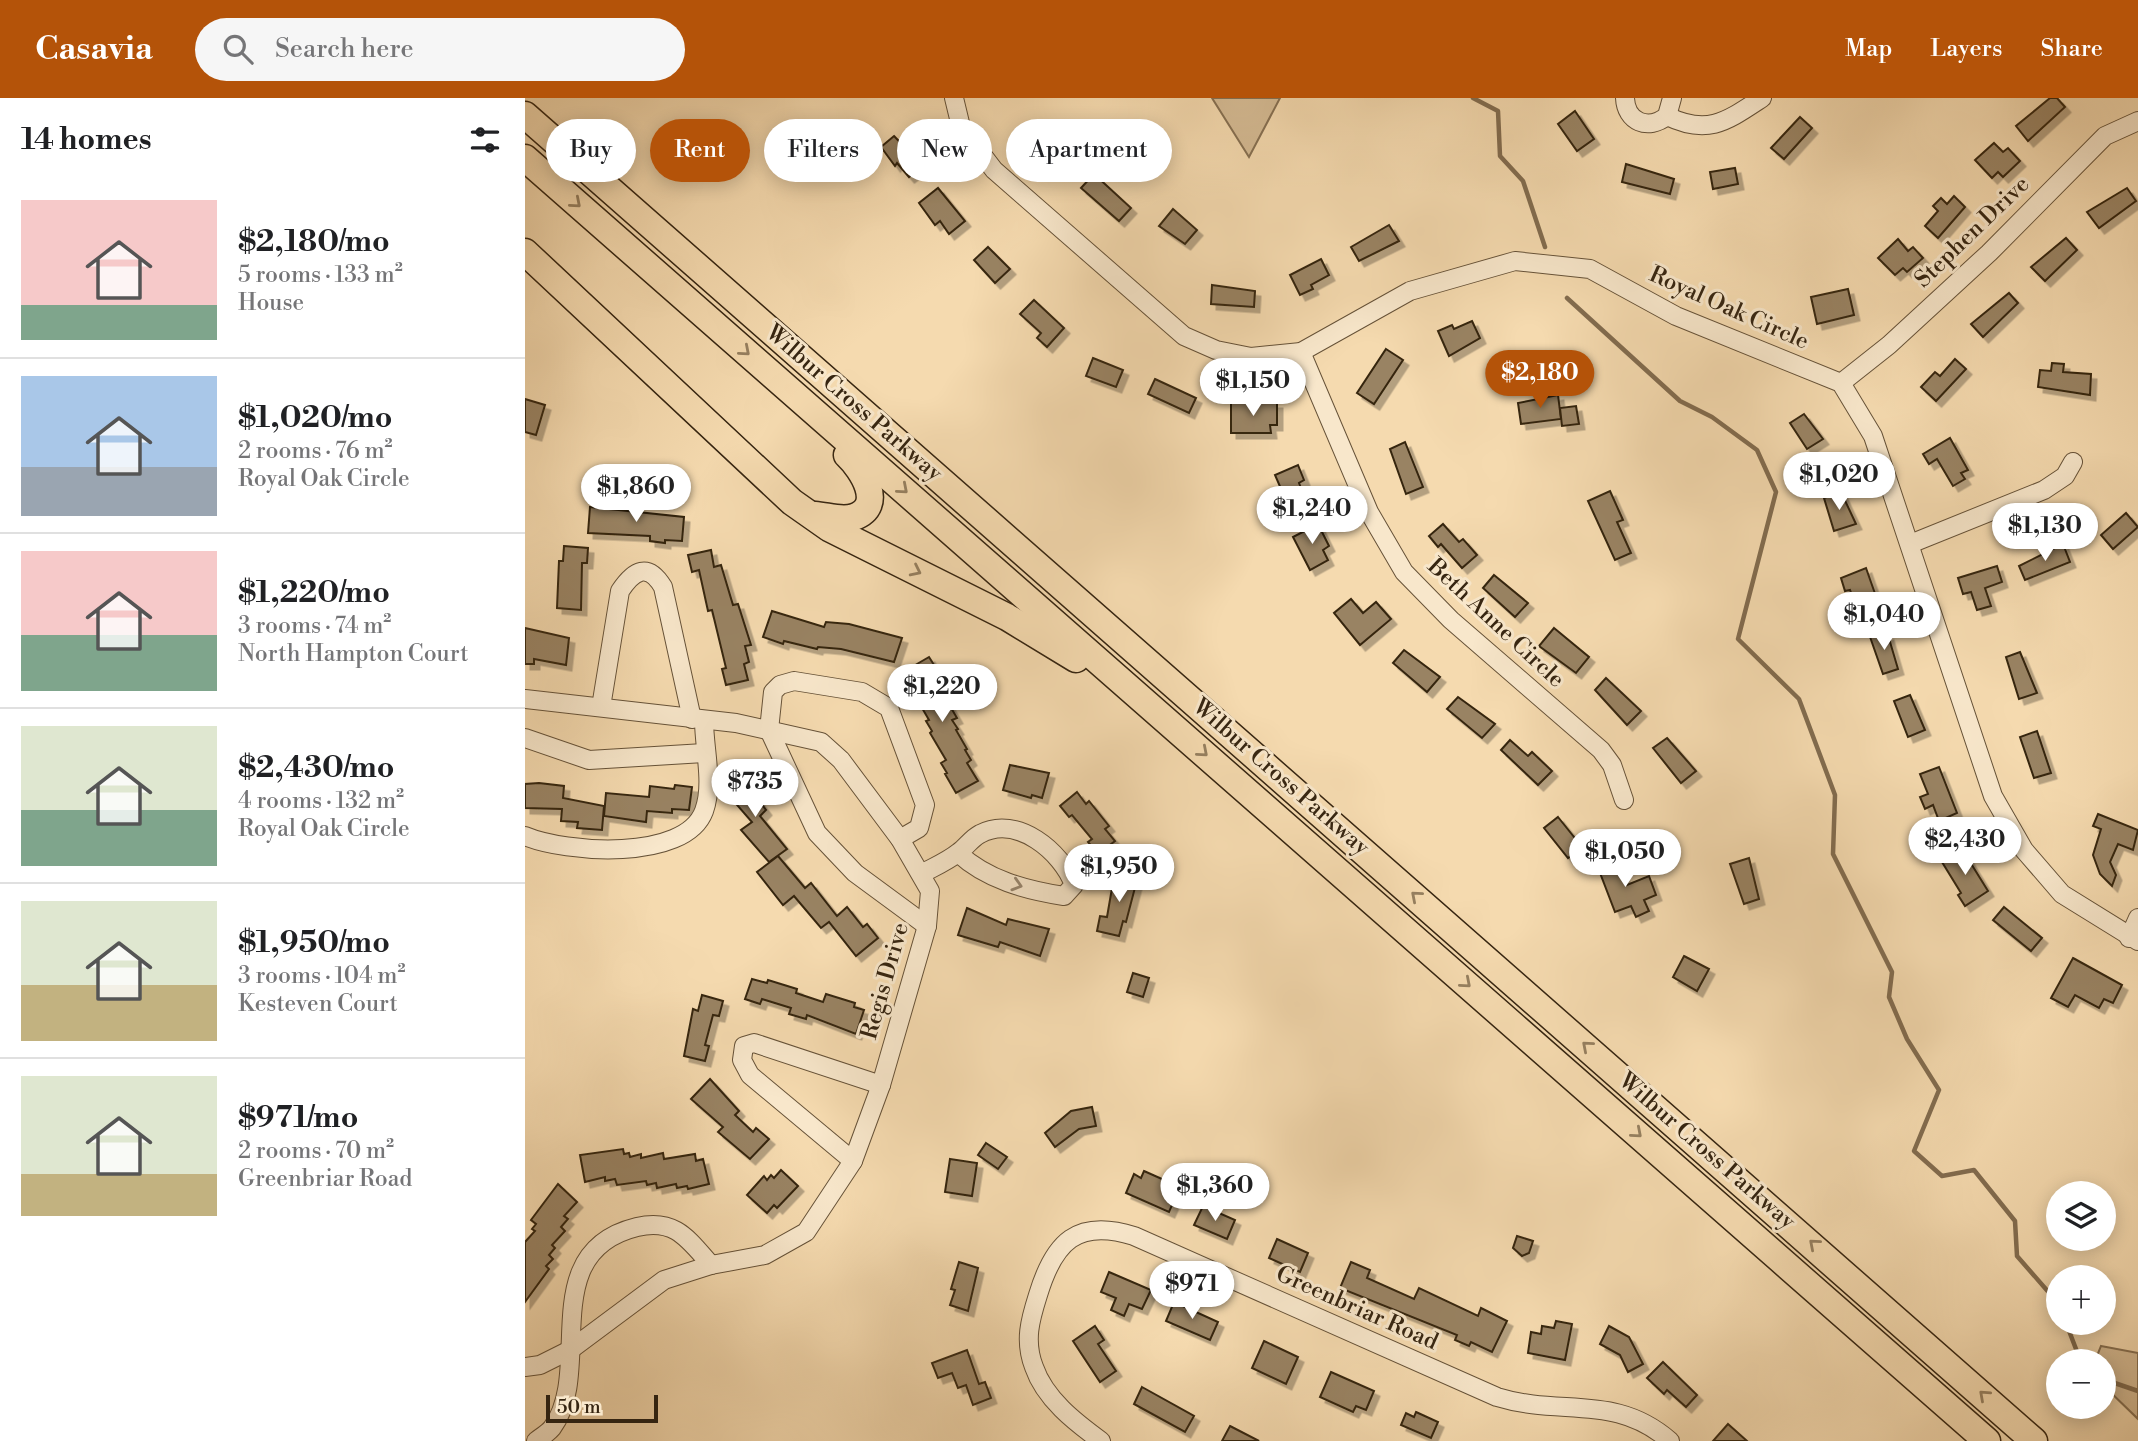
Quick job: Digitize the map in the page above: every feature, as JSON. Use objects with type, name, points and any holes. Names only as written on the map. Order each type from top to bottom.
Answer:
[{"type":"highway","name":"Wilbur Cross Parkway","points":[[525,115],[2034,1441]]},
{"type":"highway","name":"Wilbur Cross Parkway","points":[[525,158],[1987,1441]]},
{"type":"highway","points":[[525,252],[774,487],[829,528],[1032,631],[1077,660],[1133,705],[1177,729]]},
{"type":"highway","points":[[814,515],[842,519],[857,516],[866,506],[870,494],[865,474],[832,441],[815,412]]},
{"type":"street","name":"Royal Oak Circle","points":[[954,98],[961,127],[994,170],[1184,336],[1216,350],[1251,357],[1301,352],[1410,291],[1515,261],[1590,269],[1676,316],[1840,383]]},
{"type":"street","points":[[1625,98],[1627,111],[1641,123],[1655,123],[1667,116],[1672,98]]},
{"type":"street","points":[[1667,116],[1693,126],[1722,123],[1762,98]]},
{"type":"street","name":"Stephen Drive","points":[[1840,383],[1889,345],[1989,253],[2105,136],[2138,121]]},
{"type":"street","name":"Beth Anne Circle","points":[[1301,352],[1369,512],[1404,572],[1451,620],[1601,750],[1612,765],[1624,800]]},
{"type":"street","points":[[1840,383],[1873,436],[1993,796],[2024,850],[2062,894],[2134,940],[2138,918]]},
{"type":"street","points":[[1910,544],[2044,490],[2065,476],[2073,462]]},
{"type":"street","points":[[525,836],[541,843],[582,850],[638,848],[681,835],[695,825],[704,811],[708,780],[698,720],[663,587],[656,575],[644,571],[631,575],[620,591],[601,707]]},
{"type":"street","points":[[900,839],[919,828],[925,805],[889,708],[862,692],[794,681],[780,685],[773,692],[769,730],[817,833],[855,873],[927,926]]},
{"type":"street","name":"Regis Drive","points":[[525,699],[769,730],[821,742],[841,760],[900,839],[930,891],[927,926],[881,1085],[853,1161],[806,1231],[765,1255],[711,1265],[664,1280],[570,1350],[540,1365],[525,1367]]},
{"type":"street","points":[[525,738],[589,760],[704,753]]},
{"type":"street","points":[[921,874],[958,853],[980,834],[1002,828],[1043,841],[1067,867],[1074,885],[1064,896],[1044,893],[986,875],[958,853]]},
{"type":"street","points":[[853,1161],[750,1074],[742,1060],[744,1046],[754,1043],[881,1085]]},
{"type":"street","points":[[536,1441],[552,1428],[564,1401],[570,1350],[570,1309],[587,1258],[616,1232],[651,1224],[681,1231],[711,1265]]},
{"type":"street","name":"Greenbriar Road","points":[[1101,1441],[1082,1427],[1047,1392],[1034,1369],[1028,1347],[1028,1326],[1051,1258],[1065,1242],[1097,1229],[1134,1236],[1497,1397],[1539,1407],[1624,1413],[1641,1419],[1670,1441]]},
{"type":"shaded area","points":[[1212,98],[1280,98],[1249,157]]},
{"type":"shaded area","points":[[2101,1346],[2138,1353],[2138,1419],[2116,1398],[2116,1349],[2100,1349]]},
{"type":"building","points":[[2050,98],[2057,98],[2065,107],[2028,141],[2016,126]]},
{"type":"building","points":[[1575,111],[1594,139],[1577,151],[1558,124]]},
{"type":"building","points":[[1800,117],[1812,128],[1784,159],[1771,148]]},
{"type":"building","points":[[894,136],[897,139],[895,166],[883,150],[883,145]]},
{"type":"building","points":[[1994,143],[2003,152],[2008,148],[2020,161],[2003,177],[1998,172],[1992,178],[1975,160]]},
{"type":"building","points":[[1626,164],[1674,179],[1670,194],[1622,182]]},
{"type":"building","points":[[1735,168],[1738,184],[1713,189],[1710,172]]},
{"type":"building","points":[[1087,182],[1103,182],[1131,208],[1119,221],[1081,188]]},
{"type":"building","points":[[938,188],[965,221],[949,234],[940,221],[935,225],[919,203]]},
{"type":"building","points":[[2127,188],[2136,201],[2099,228],[2087,212]]},
{"type":"building","points":[[1954,196],[1965,207],[1938,238],[1925,226],[1938,211],[1933,206],[1941,198],[1947,204]]},
{"type":"building","points":[[1173,209],[1197,230],[1185,244],[1159,226]]},
{"type":"building","points":[[1389,225],[1399,241],[1359,261],[1351,247]]},
{"type":"building","points":[[2066,238],[2077,250],[2045,281],[2031,267]]},
{"type":"building","points":[[1898,239],[1908,251],[1913,247],[1923,258],[1907,272],[1903,268],[1895,275],[1878,258]]},
{"type":"building","points":[[988,247],[1010,269],[995,283],[974,260]]},
{"type":"building","points":[[1321,259],[1329,275],[1311,285],[1313,289],[1300,295],[1290,275]]},
{"type":"building","points":[[1212,285],[1255,291],[1254,307],[1211,304]]},
{"type":"building","points":[[1848,289],[1854,315],[1817,324],[1811,297]]},
{"type":"building","points":[[2009,293],[2018,303],[1983,337],[1971,324]]},
{"type":"building","points":[[1034,300],[1064,328],[1047,347],[1037,338],[1041,333],[1020,314]]},
{"type":"building","points":[[1472,321],[1480,338],[1449,356],[1438,331],[1452,325],[1454,329]]},
{"type":"building","points":[[1386,349],[1403,360],[1374,404],[1357,393]]},
{"type":"building","points":[[1093,358],[1123,370],[1116,387],[1086,376]]},
{"type":"building","points":[[1955,359],[1966,369],[1936,401],[1921,387],[1935,372],[1940,376]]},
{"type":"building","points":[[2052,363],[2064,364],[2063,372],[2091,374],[2090,395],[2038,387],[2040,370],[2051,371]]},
{"type":"building","points":[[1155,379],[1196,398],[1189,413],[1148,394]]},
{"type":"building","points":[[1558,395],[1561,419],[1521,424],[1518,403]]},
{"type":"building","points":[[525,399],[545,405],[536,435],[525,432]]},
{"type":"building","points":[[1231,403],[1277,403],[1277,425],[1270,425],[1271,433],[1231,433]]},
{"type":"building","points":[[1576,406],[1579,424],[1562,426],[1560,408]]},
{"type":"building","points":[[1804,414],[1823,439],[1807,449],[1790,423]]},
{"type":"building","points":[[1950,438],[1968,470],[1961,473],[1965,479],[1953,486],[1937,459],[1929,464],[1923,454]]},
{"type":"building","points":[[1405,442],[1423,487],[1406,494],[1390,449]]},
{"type":"building","points":[[1298,465],[1304,480],[1299,483],[1305,498],[1288,505],[1275,475]]},
{"type":"building","points":[[1610,491],[1623,520],[1617,522],[1631,553],[1615,560],[1588,501]]},
{"type":"building","points":[[1841,492],[1856,524],[1834,531],[1824,498]]},
{"type":"building","points":[[590,507],[684,517],[682,541],[665,540],[665,543],[650,541],[650,536],[588,533]]},
{"type":"building","points":[[2126,513],[2138,527],[2113,549],[2101,535]]},
{"type":"building","points":[[1318,524],[1329,546],[1323,550],[1328,560],[1310,570],[1293,537]]},
{"type":"building","points":[[1443,524],[1459,542],[1463,539],[1477,555],[1462,568],[1441,544],[1438,547],[1429,536]]},
{"type":"building","points":[[2063,544],[2070,562],[2025,580],[2019,566]]},
{"type":"building","points":[[564,546],[588,548],[587,563],[582,563],[581,610],[557,608],[559,561],[563,561]]},
{"type":"building","points":[[711,550],[714,567],[721,565],[733,605],[738,604],[751,645],[745,646],[749,662],[744,664],[748,680],[726,685],[722,669],[726,668],[712,610],[708,611],[699,570],[692,572],[688,555]]},
{"type":"building","points":[[1997,566],[2002,582],[1985,588],[1991,606],[1977,610],[1971,592],[1963,594],[1958,578]]},
{"type":"building","points":[[1866,568],[1879,605],[1857,610],[1850,590],[1845,591],[1841,578]]},
{"type":"building","points":[[1494,575],[1528,603],[1515,617],[1483,588]]},
{"type":"building","points":[[1351,599],[1363,613],[1376,602],[1391,619],[1360,645],[1334,613]]},
{"type":"building","points":[[772,611],[824,627],[826,622],[849,624],[902,638],[894,662],[841,649],[817,649],[784,641],[783,644],[763,637]]},
{"type":"building","points":[[525,628],[569,638],[566,665],[534,659],[534,664],[525,664]]},
{"type":"building","points":[[1554,628],[1589,657],[1576,673],[1539,646]]},
{"type":"building","points":[[1881,630],[1883,637],[1888,635],[1898,669],[1883,674],[1869,634]]},
{"type":"building","points":[[1404,650],[1440,677],[1427,692],[1393,663]]},
{"type":"building","points":[[2020,652],[2037,693],[2019,699],[2006,657]]},
{"type":"building","points":[[929,657],[941,676],[938,677],[944,687],[940,689],[957,718],[952,720],[971,760],[967,763],[978,781],[956,793],[941,763],[946,760],[930,733],[932,731],[926,721],[929,720],[918,701],[922,699],[905,671]]},
{"type":"building","points":[[1606,678],[1641,711],[1627,725],[1595,690]]},
{"type":"building","points":[[1910,695],[1925,730],[1908,737],[1894,701]]},
{"type":"building","points":[[1458,697],[1495,724],[1482,738],[1447,709]]},
{"type":"building","points":[[2037,731],[2051,773],[2034,778],[2020,737]]},
{"type":"building","points":[[1667,738],[1696,771],[1681,783],[1653,748]]},
{"type":"building","points":[[1510,740],[1528,756],[1532,752],[1552,771],[1538,785],[1501,750]]},
{"type":"building","points":[[1010,765],[1049,773],[1042,798],[1032,795],[1031,798],[1003,790]]},
{"type":"building","points":[[1939,767],[1957,813],[1939,821],[1933,805],[1925,809],[1920,797],[1928,794],[1920,774]]},
{"type":"building","points":[[746,773],[756,786],[751,790],[766,810],[760,816],[787,849],[769,862],[741,830],[752,822],[724,790]]},
{"type":"building","points":[[525,784],[564,786],[563,798],[604,806],[602,830],[577,828],[578,822],[561,821],[562,809],[525,808]]},
{"type":"building","points":[[675,785],[692,787],[689,810],[672,809],[672,813],[647,811],[646,822],[604,816],[606,793],[649,797],[650,786],[674,789]]},
{"type":"building","points":[[1077,792],[1086,804],[1089,801],[1109,826],[1105,829],[1115,841],[1098,854],[1088,842],[1092,839],[1072,815],[1069,817],[1060,806]]},
{"type":"building","points":[[2098,814],[2138,830],[2133,850],[2118,844],[2110,862],[2116,875],[2112,886],[2100,874],[2093,855],[2101,829],[2093,826]]},
{"type":"building","points":[[1558,817],[1582,847],[1568,858],[1544,828]]},
{"type":"building","points":[[1962,849],[1988,891],[1965,906],[1958,895],[1961,893],[1942,862]]},
{"type":"building","points":[[778,856],[805,888],[811,883],[837,916],[847,907],[863,927],[867,924],[878,938],[856,956],[829,922],[821,928],[794,896],[783,905],[757,872]]},
{"type":"building","points":[[1616,857],[1627,885],[1649,876],[1656,895],[1644,900],[1649,911],[1636,917],[1631,906],[1615,912],[1597,865]]},
{"type":"building","points":[[1749,858],[1759,899],[1744,904],[1730,864]]},
{"type":"building","points":[[1115,871],[1138,876],[1126,922],[1123,921],[1119,936],[1097,931],[1100,916],[1107,917]]},
{"type":"building","points":[[2004,907],[2042,938],[2031,951],[1993,920]]},
{"type":"building","points":[[967,908],[1006,925],[1008,919],[1049,929],[1040,956],[1000,942],[998,947],[958,935]]},
{"type":"building","points":[[1684,956],[1709,969],[1697,991],[1673,977]]},
{"type":"building","points":[[2073,958],[2122,985],[2113,1003],[2104,999],[2099,1008],[2075,995],[2068,1007],[2051,998]]},
{"type":"building","points":[[1133,973],[1149,978],[1143,997],[1127,992]]},
{"type":"building","points":[[752,979],[767,983],[768,980],[797,989],[796,993],[823,1002],[826,994],[855,1003],[854,1007],[864,1010],[856,1034],[807,1015],[806,1019],[789,1014],[791,1008],[762,999],[760,1004],[745,999]]},
{"type":"building","points":[[702,995],[723,1001],[719,1016],[713,1015],[705,1045],[709,1046],[705,1061],[684,1056],[693,1009],[698,1011]]},
{"type":"building","points":[[710,1079],[739,1111],[735,1115],[753,1132],[756,1128],[769,1139],[750,1159],[718,1132],[723,1127],[691,1099]]},
{"type":"building","points":[[1092,1107],[1096,1126],[1079,1129],[1055,1147],[1045,1133],[1071,1111]]},
{"type":"building","points":[[986,1143],[1007,1157],[998,1169],[978,1155]]},
{"type":"building","points":[[623,1149],[624,1154],[629,1153],[630,1157],[641,1154],[641,1158],[663,1153],[664,1159],[695,1154],[696,1161],[703,1159],[709,1184],[688,1189],[687,1186],[677,1188],[676,1184],[657,1188],[656,1183],[647,1185],[646,1181],[617,1185],[615,1179],[605,1181],[605,1177],[585,1182],[580,1155]]},
{"type":"building","points":[[950,1159],[977,1163],[972,1196],[945,1192]]},
{"type":"building","points":[[781,1170],[798,1186],[777,1208],[774,1205],[767,1213],[747,1195],[764,1176],[767,1180],[771,1175],[774,1178]]},
{"type":"building","points":[[1144,1171],[1180,1187],[1169,1212],[1126,1193],[1134,1174],[1141,1178]]},
{"type":"building","points":[[558,1184],[577,1202],[564,1216],[568,1219],[561,1227],[565,1231],[552,1245],[555,1248],[549,1255],[553,1259],[546,1266],[549,1269],[525,1302],[525,1242],[535,1231],[532,1229],[536,1224],[531,1220]]},
{"type":"building","points":[[1203,1206],[1235,1220],[1227,1239],[1194,1225]]},
{"type":"building","points":[[1517,1236],[1533,1241],[1529,1253],[1522,1256],[1513,1248]]},
{"type":"building","points":[[1277,1239],[1308,1253],[1300,1272],[1269,1258]]},
{"type":"building","points":[[959,1262],[978,1268],[968,1311],[950,1305],[955,1290],[951,1289]]},
{"type":"building","points":[[1351,1262],[1370,1270],[1367,1278],[1414,1299],[1419,1288],[1478,1316],[1481,1308],[1507,1321],[1492,1352],[1471,1342],[1469,1346],[1455,1340],[1457,1335],[1340,1288]]},
{"type":"building","points":[[1109,1272],[1151,1290],[1142,1309],[1129,1304],[1124,1316],[1111,1310],[1116,1298],[1101,1292]]},
{"type":"building","points":[[1174,1302],[1218,1322],[1210,1340],[1166,1321]]},
{"type":"building","points":[[1556,1321],[1572,1324],[1565,1360],[1528,1353],[1531,1332],[1541,1334],[1542,1326],[1554,1328]]},
{"type":"building","points":[[1095,1326],[1104,1340],[1098,1344],[1116,1371],[1100,1382],[1073,1341]]},
{"type":"building","points":[[1609,1326],[1629,1337],[1643,1364],[1628,1372],[1620,1355],[1600,1344]]},
{"type":"building","points":[[1264,1341],[1298,1357],[1286,1384],[1252,1368]]},
{"type":"building","points":[[967,1350],[979,1384],[985,1382],[991,1398],[973,1405],[966,1385],[958,1388],[952,1373],[938,1378],[932,1363]]},
{"type":"building","points":[[1663,1362],[1697,1395],[1686,1407],[1667,1390],[1664,1394],[1647,1378]]},
{"type":"building","points":[[1331,1372],[1374,1391],[1366,1410],[1356,1406],[1353,1412],[1320,1397]]},
{"type":"building","points":[[1142,1387],[1194,1416],[1185,1432],[1134,1404]]},
{"type":"building","points":[[1416,1412],[1438,1422],[1431,1438],[1401,1425],[1406,1413],[1414,1417]]},
{"type":"building","points":[[1728,1424],[1747,1441],[1713,1441]]},
{"type":"building","points":[[1230,1426],[1259,1441],[1222,1441]]},
{"type":"waterway","points":[[1473,98],[1498,111],[1500,156],[1523,181],[1545,247]]},
{"type":"waterway","points":[[1567,298],[1680,401],[1712,417],[1757,450],[1776,492],[1738,639],[1799,699],[1835,795],[1833,854],[1892,972],[1889,997],[1907,1039],[1939,1090],[1914,1151],[1942,1176],[1974,1170],[2015,1221],[2017,1256],[2046,1289]]},
{"type":"waterway","points":[[2071,1335],[2076,1349]]},
{"type":"waterway","points":[[2116,1383],[2138,1391]]}]
